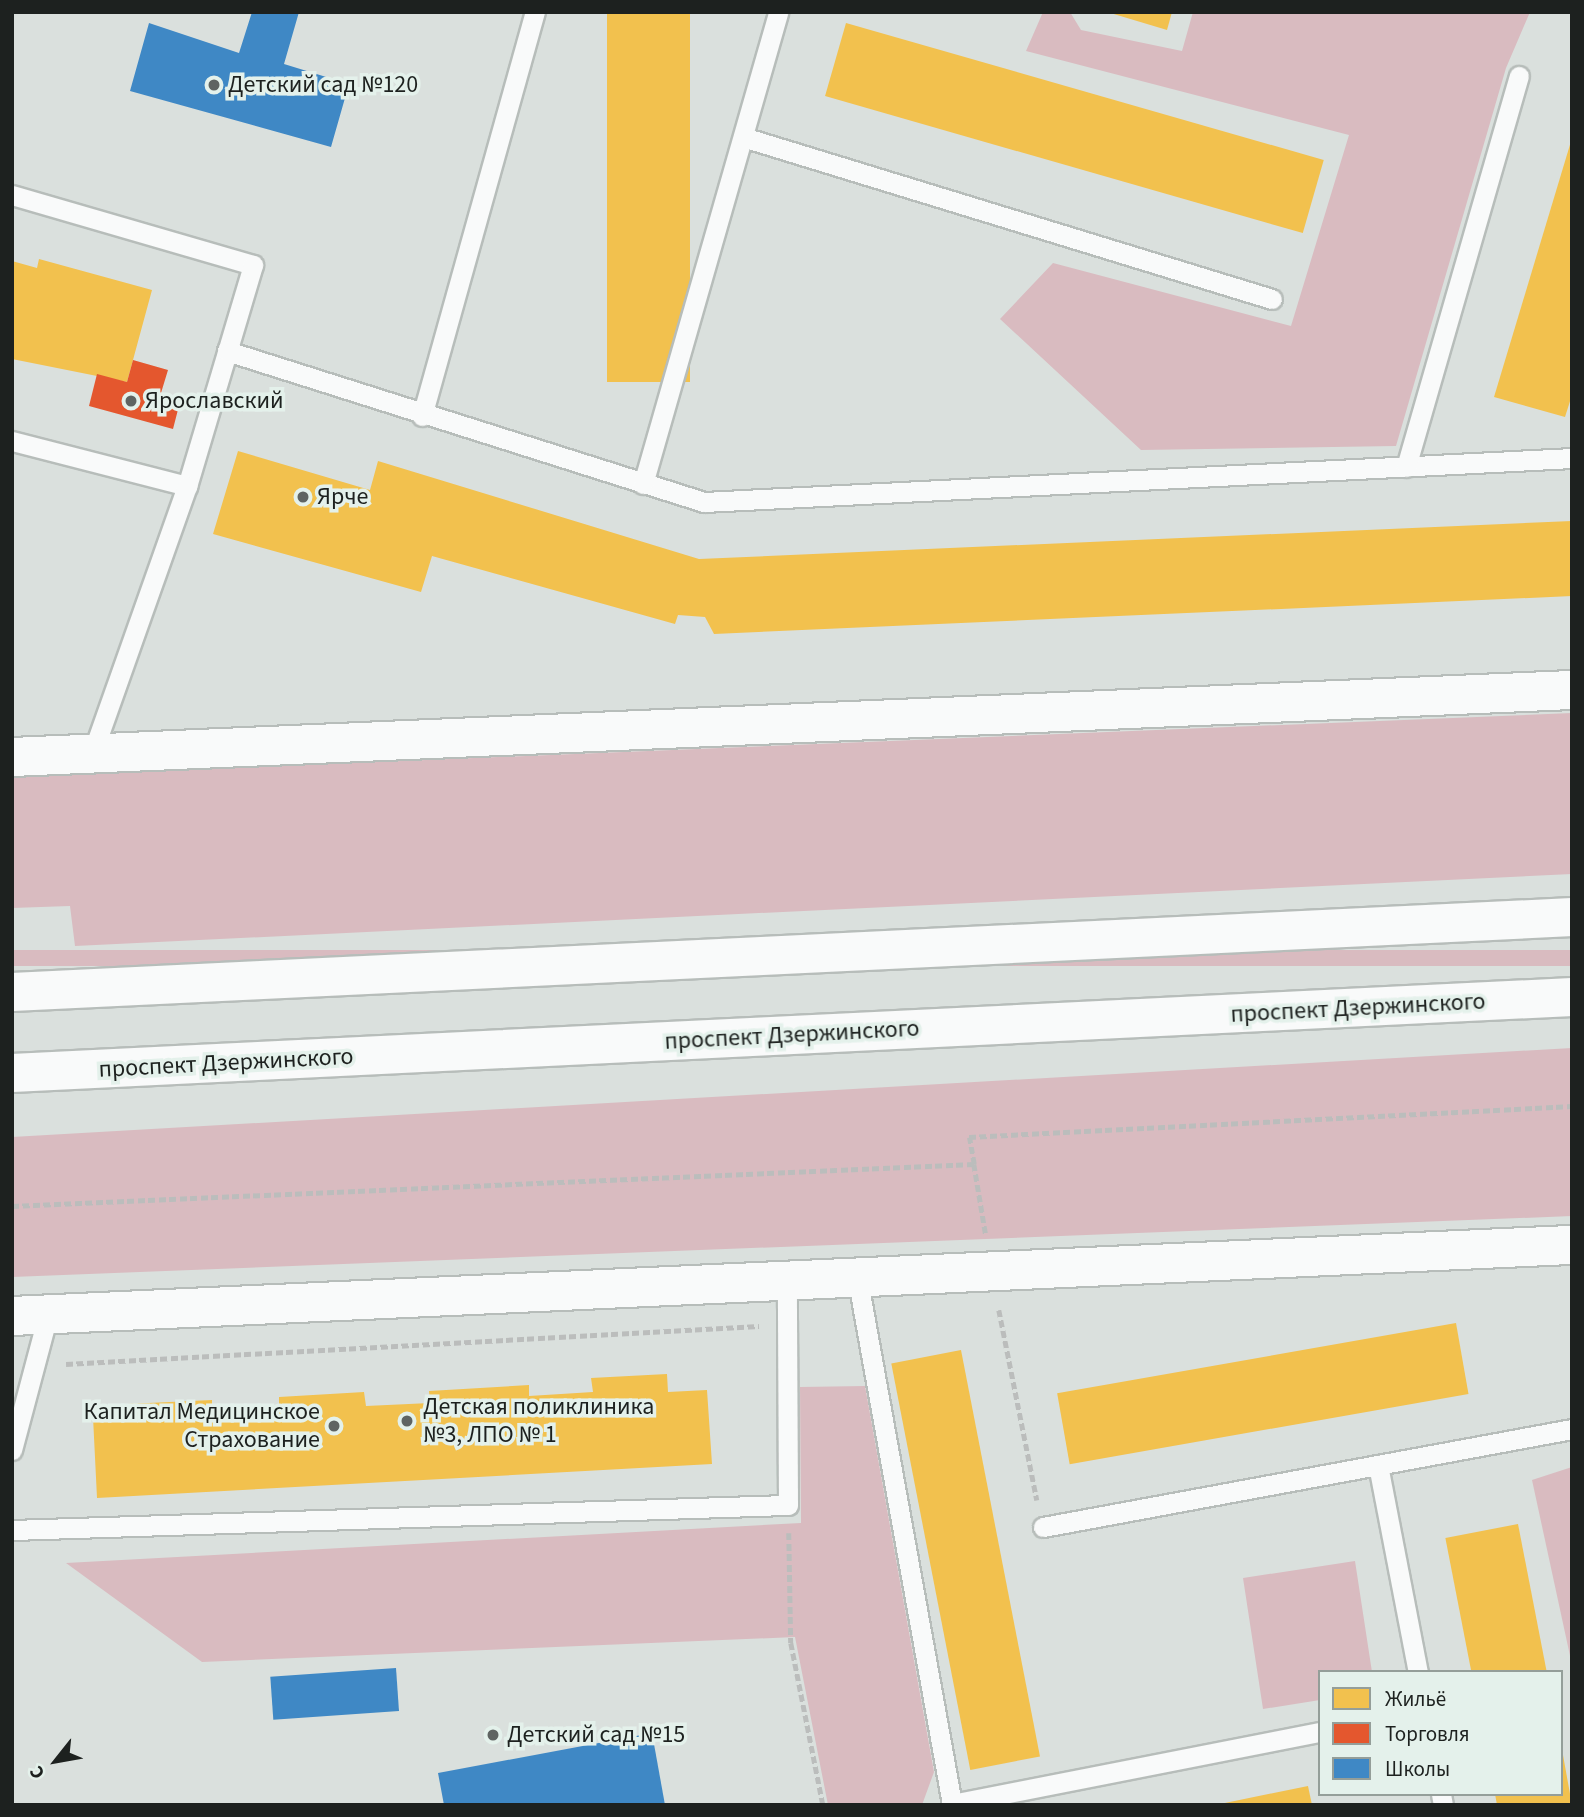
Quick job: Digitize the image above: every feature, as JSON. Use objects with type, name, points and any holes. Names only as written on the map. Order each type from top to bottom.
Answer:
[{"type":"main road","points":[[12,757],[1572,690]]},
{"type":"main road","points":[[12,992],[1572,917]]},
{"type":"main road","name":"проспект Дзержинского","points":[[12,1073],[1572,997]]},
{"type":"main road","points":[[30,1315],[1572,1245]]},
{"type":"lane","points":[[422,416],[535,12]]},
{"type":"lane","points":[[643,484],[778,12]]},
{"type":"lane","points":[[1406,467],[1519,76]]},
{"type":"lane","points":[[743,137],[1272,299]]},
{"type":"lane","points":[[12,195],[253,265],[187,486],[92,755]]},
{"type":"lane","points":[[227,351],[422,416],[704,502],[1572,458]]},
{"type":"lane","points":[[12,441],[187,486]]},
{"type":"lane","points":[[857,1276],[952,1804],[1318,1732]]},
{"type":"lane","points":[[12,1530],[789,1504],[787,1279]]},
{"type":"lane","points":[[12,1450],[34,1366],[30,1315]]},
{"type":"lane","points":[[1043,1527],[1572,1430]]},
{"type":"lane","points":[[1378,1465],[1418,1670]]},
{"type":"path","points":[[1043,1527],[992,1270],[969,1137],[1572,1106]]},
{"type":"path","points":[[12,1206],[974,1164]]},
{"type":"path","points":[[34,1366],[788,1325]]},
{"type":"path","points":[[789,1504],[791,1643],[823,1805]]},
{"type":"shaded area","points":[[1043,12],[1070,12],[1081,30],[1182,51],[1193,12],[1530,12],[1506,68],[1396,446],[1141,450],[1000,319],[1053,263],[1291,326],[1349,135],[1026,51]]},
{"type":"shaded area","points":[[1572,713],[1572,874],[75,946],[70,906],[12,908],[12,777]]},
{"type":"shaded area","points":[[12,950],[1572,950],[1572,966],[12,966]]},
{"type":"shaded area","points":[[1572,1048],[1572,1216],[12,1277],[12,1137]]},
{"type":"shaded area","points":[[865,1386],[934,1772],[922,1805],[828,1805],[795,1637],[202,1662],[66,1563],[801,1523],[800,1387]]},
{"type":"shaded area","points":[[1572,1467],[1572,1665],[1532,1480]]},
{"type":"shaded area","points":[[1355,1561],[1372,1670],[1318,1670],[1318,1700],[1263,1709],[1243,1578]]},
{"type":"building: Жильё","points":[[607,12],[690,12],[690,382],[607,382]]},
{"type":"building: Жильё","points":[[1107,12],[1172,12],[1167,30]]},
{"type":"building: Жильё","points":[[846,23],[1324,160],[1303,233],[825,96]]},
{"type":"building: Жильё","points":[[1572,138],[1572,395],[1565,417],[1494,397]]},
{"type":"building: Жильё","points":[[39,259],[152,290],[127,382],[12,359],[12,261],[37,268]]},
{"type":"building: Жильё","points":[[238,451],[370,490],[378,461],[699,559],[1572,521],[1572,596],[714,634],[705,617],[678,615],[675,624],[432,556],[421,592],[213,534]]},
{"type":"building: Жильё","points":[[1456,1323],[1469,1394],[1070,1464],[1057,1393]]},
{"type":"building: Жильё","points":[[961,1350],[1040,1756],[970,1770],[891,1364]]},
{"type":"building: Жильё","points":[[667,1374],[668,1392],[707,1390],[712,1464],[97,1498],[93,1417],[127,1415],[127,1404],[212,1400],[212,1416],[279,1413],[279,1397],[364,1392],[366,1406],[430,1403],[429,1391],[529,1385],[529,1396],[593,1392],[591,1378]]},
{"type":"building: Жильё","points":[[1518,1524],[1546,1670],[1471,1670],[1445,1538]]},
{"type":"building: Жильё","points":[[1563,1755],[1572,1805],[1497,1805],[1495,1796],[1563,1796]]},
{"type":"building: Жильё","points":[[1308,1786],[1312,1805],[1220,1805],[1220,1804]]},
{"type":"building: Торговля","points":[[133,360],[168,370],[161,393],[181,398],[173,429],[89,406],[97,374],[127,382]]},
{"type":"building: Школы","points":[[252,12],[299,12],[284,64],[349,84],[331,147],[130,91],[149,23],[239,53]]},
{"type":"building: Школы","points":[[396,1668],[399,1711],[273,1720],[270,1677]]},
{"type":"building: Школы","points":[[652,1733],[665,1805],[444,1805],[438,1773]]},
{"type":"place","name":"Детский сад №120","points":[[214,85]]},
{"type":"place","name":"Ярославский","points":[[131,401]]},
{"type":"place","name":"Ярче","points":[[303,497]]},
{"type":"place","name":"Детская поликлиника №3, ЛПО № 1","points":[[407,1421]]},
{"type":"place","name":"Капитал Медицинское Страхование","points":[[334,1426]]},
{"type":"place","name":"Детский сад №15","points":[[493,1735]]}]
